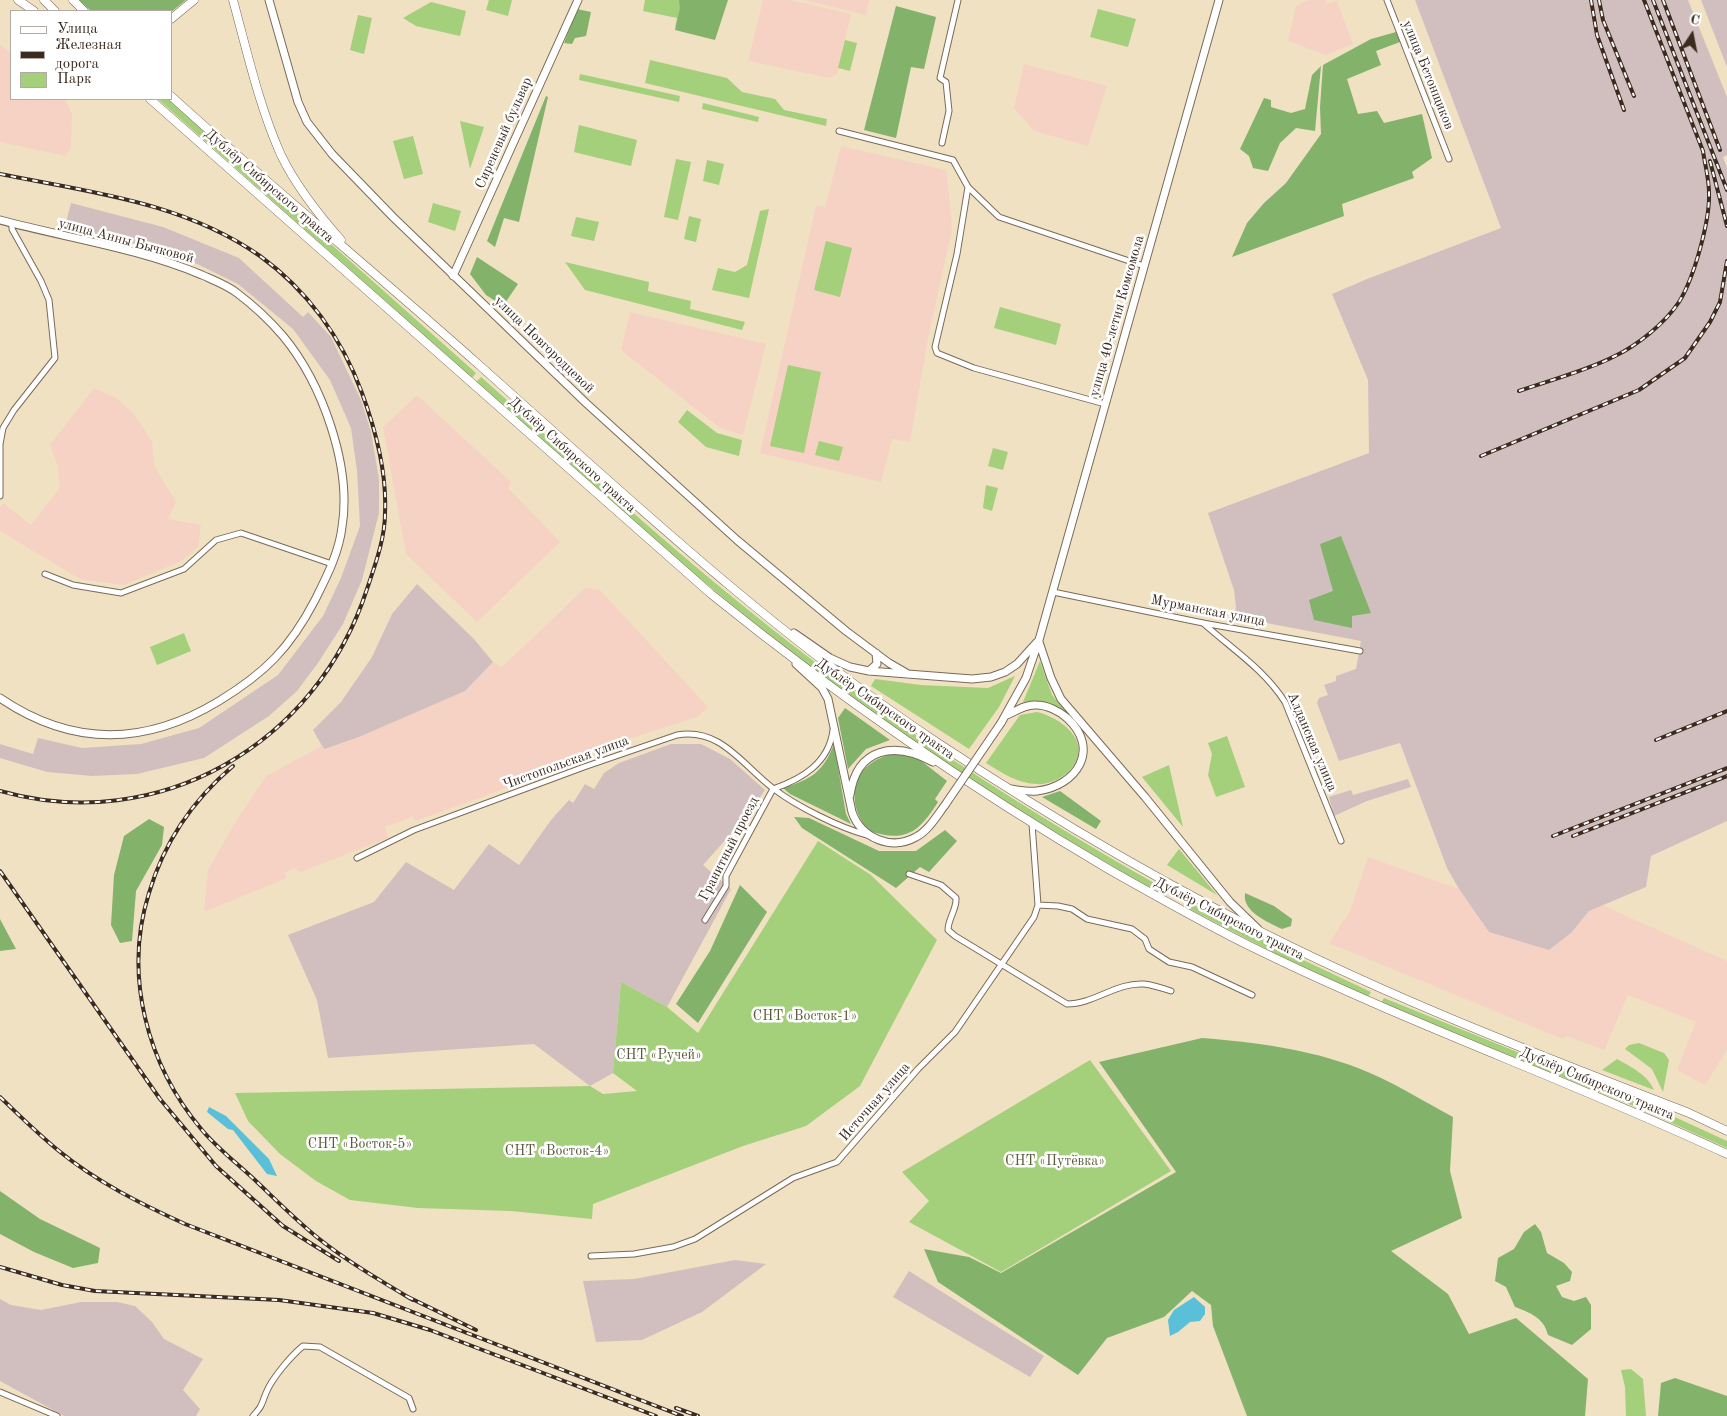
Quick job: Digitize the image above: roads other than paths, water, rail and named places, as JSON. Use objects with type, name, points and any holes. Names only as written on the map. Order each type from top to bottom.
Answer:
[{"type":"main road","points":[[18,0],[33,10]]},
{"type":"main road","points":[[44,0],[54,10]]},
{"type":"main road","points":[[67,0],[78,10]]},
{"type":"main road","points":[[73,0],[83,10]]},
{"type":"main road","points":[[172,18],[194,0]]},
{"type":"main road","name":"Дублёр Сибирского тракта","points":[[233,0],[263,106],[281,155],[309,202],[371,272]]},
{"type":"main road","name":"Дублёр Сибирского тракта","points":[[172,97],[707,566],[877,702],[1007,788],[1125,859],[1260,931],[1371,984],[1697,1116],[1727,1131]]},
{"type":"main road","name":"Дублёр Сибирского тракта","points":[[151,100],[711,594],[785,654],[951,772],[1032,824],[1185,912],[1253,948],[1370,1002],[1574,1086],[1727,1154]]},
{"type":"street","name":"улица Новгородцевой","points":[[269,0],[289,77],[307,122],[344,167],[453,276],[586,403],[737,540],[876,653],[908,674]]},
{"type":"street","name":"Сиреневый бульвар","points":[[453,276],[578,0]]},
{"type":"street","points":[[942,143],[949,111],[946,82],[940,78],[958,0]]},
{"type":"street","name":"улица 40-летия Комсомола","points":[[867,835],[885,842],[909,840],[923,832],[945,805],[1007,715],[1026,678],[1053,592],[1219,0]]},
{"type":"street","name":"улица Бетонщиков","points":[[1387,0],[1449,159]]},
{"type":"street","points":[[839,131],[953,160],[968,187],[999,217],[1144,266]]},
{"type":"street","points":[[968,187],[956,254],[935,347],[937,353],[974,368],[1105,404]]},
{"type":"street","name":"улица Анны Бычковой","points":[[0,220],[177,265],[235,291],[283,336],[311,379],[330,424],[340,460],[343,501],[342,528],[332,564],[304,620],[278,657],[250,682],[184,720],[133,734],[103,735],[52,725],[22,712],[0,698]]},
{"type":"street","points":[[0,496],[0,444],[4,428],[14,410],[55,358],[49,300],[41,281],[12,228],[12,223]]},
{"type":"street","points":[[45,574],[73,585],[121,593],[184,569],[216,540],[241,533],[332,564]]},
{"type":"street","name":"Мурманская улица","points":[[1053,592],[1203,623],[1360,651]]},
{"type":"street","points":[[770,618],[830,658],[850,667],[870,671],[972,679],[991,677],[1006,672],[1017,664],[1039,640]]},
{"type":"street","name":"Алданская улица","points":[[1203,623],[1254,664],[1274,685],[1285,702],[1341,841]]},
{"type":"street","points":[[1039,640],[1047,670],[1061,699],[1145,797],[1230,902],[1260,931]]},
{"type":"street","points":[[870,671],[877,664],[876,653]]},
{"type":"street","points":[[785,654],[822,688],[828,699],[854,819],[867,835]]},
{"type":"street","points":[[1007,715],[1034,704],[1057,711],[1077,729],[1084,751],[1080,766],[1062,783],[1037,791],[1007,788]]},
{"type":"street","points":[[773,789],[807,773],[821,761],[829,747],[834,721]]},
{"type":"street","name":"Чистопольская улица","points":[[357,858],[414,830],[584,767],[677,735],[696,734],[715,739],[735,754],[773,789],[789,800],[855,832],[867,835]]},
{"type":"street","points":[[850,801],[852,784],[859,769],[868,757],[880,752],[894,751],[916,754],[951,772]]},
{"type":"street","name":"Гранитный проезд","points":[[705,920],[726,886],[726,876],[773,789]]},
{"type":"street","points":[[1032,824],[1038,902],[1072,909],[1087,919],[1132,928],[1146,939],[1149,949],[1169,962],[1192,967],[1252,995]]},
{"type":"street","points":[[909,874],[940,885],[956,898],[948,930],[1068,1004],[1078,1004],[1123,987],[1142,984],[1171,991]]},
{"type":"street","name":"Источная улица","points":[[591,1256],[634,1254],[673,1247],[695,1239],[793,1178],[837,1162],[918,1069],[954,1032],[1034,917],[1038,902]]},
{"type":"street","points":[[253,1416],[264,1404],[266,1392],[292,1355],[303,1346],[320,1347],[409,1398],[413,1409]]},
{"type":"street","points":[[0,1392],[57,1416]]},
{"type":"water","points":[[209,1107],[226,1116],[269,1159],[277,1176],[267,1174],[233,1130],[228,1129],[207,1112]]},
{"type":"water","points":[[1194,1297],[1205,1307],[1205,1314],[1200,1321],[1190,1322],[1170,1336],[1168,1320],[1174,1310]]},
{"type":"railway","points":[[1591,0],[1597,35],[1624,110]]},
{"type":"railway","points":[[1599,0],[1603,20],[1634,96]]},
{"type":"railway","points":[[1519,391],[1580,371],[1604,361],[1642,340],[1666,318],[1679,302],[1685,292],[1700,249],[1709,205],[1708,182],[1703,151],[1644,0]]},
{"type":"railway","points":[[1653,0],[1727,190]]},
{"type":"railway","points":[[1663,0],[1720,150]]},
{"type":"railway","points":[[1710,161],[1727,226]]},
{"type":"railway","points":[[0,174],[101,194],[167,211],[199,223],[230,238],[277,269],[308,300],[321,317],[333,334],[354,373],[367,407],[380,452],[385,498],[385,523],[379,552],[367,589],[343,644],[311,692],[271,733],[224,765],[173,788],[117,800],[59,802],[0,791]]},
{"type":"railway","points":[[1481,456],[1639,390],[1685,358],[1710,322],[1720,302],[1727,261]]},
{"type":"railway","points":[[1656,740],[1727,711]]},
{"type":"railway","points":[[233,766],[205,793],[182,823],[163,856],[149,893],[142,924],[139,955],[140,987],[145,1018],[154,1048],[167,1077],[183,1105],[215,1144],[329,1247],[413,1300]]},
{"type":"railway","points":[[1553,836],[1727,768]]},
{"type":"railway","points":[[1573,836],[1727,776]]},
{"type":"railway","points":[[0,871],[160,1099],[216,1166],[283,1226],[339,1261]]},
{"type":"railway","points":[[0,1097],[59,1151],[89,1173],[120,1192],[185,1224],[682,1416]]},
{"type":"railway","points":[[0,1267],[62,1285],[95,1291],[279,1300],[373,1313],[430,1330],[656,1416]]},
{"type":"railway","points":[[408,1297],[476,1330]]},
{"type":"railway","points":[[676,1408],[698,1416]]},
{"type":"park label","name":"СНТ «Восток-1»","points":[[805,1016]]},
{"type":"park label","name":"СНТ «Ручей»","points":[[659,1055]]},
{"type":"park label","name":"СНТ «Восток-5»","points":[[360,1144]]},
{"type":"park label","name":"СНТ «Восток-4»","points":[[557,1151]]},
{"type":"park label","name":"СНТ «Путёвка»","points":[[1055,1161]]}]
